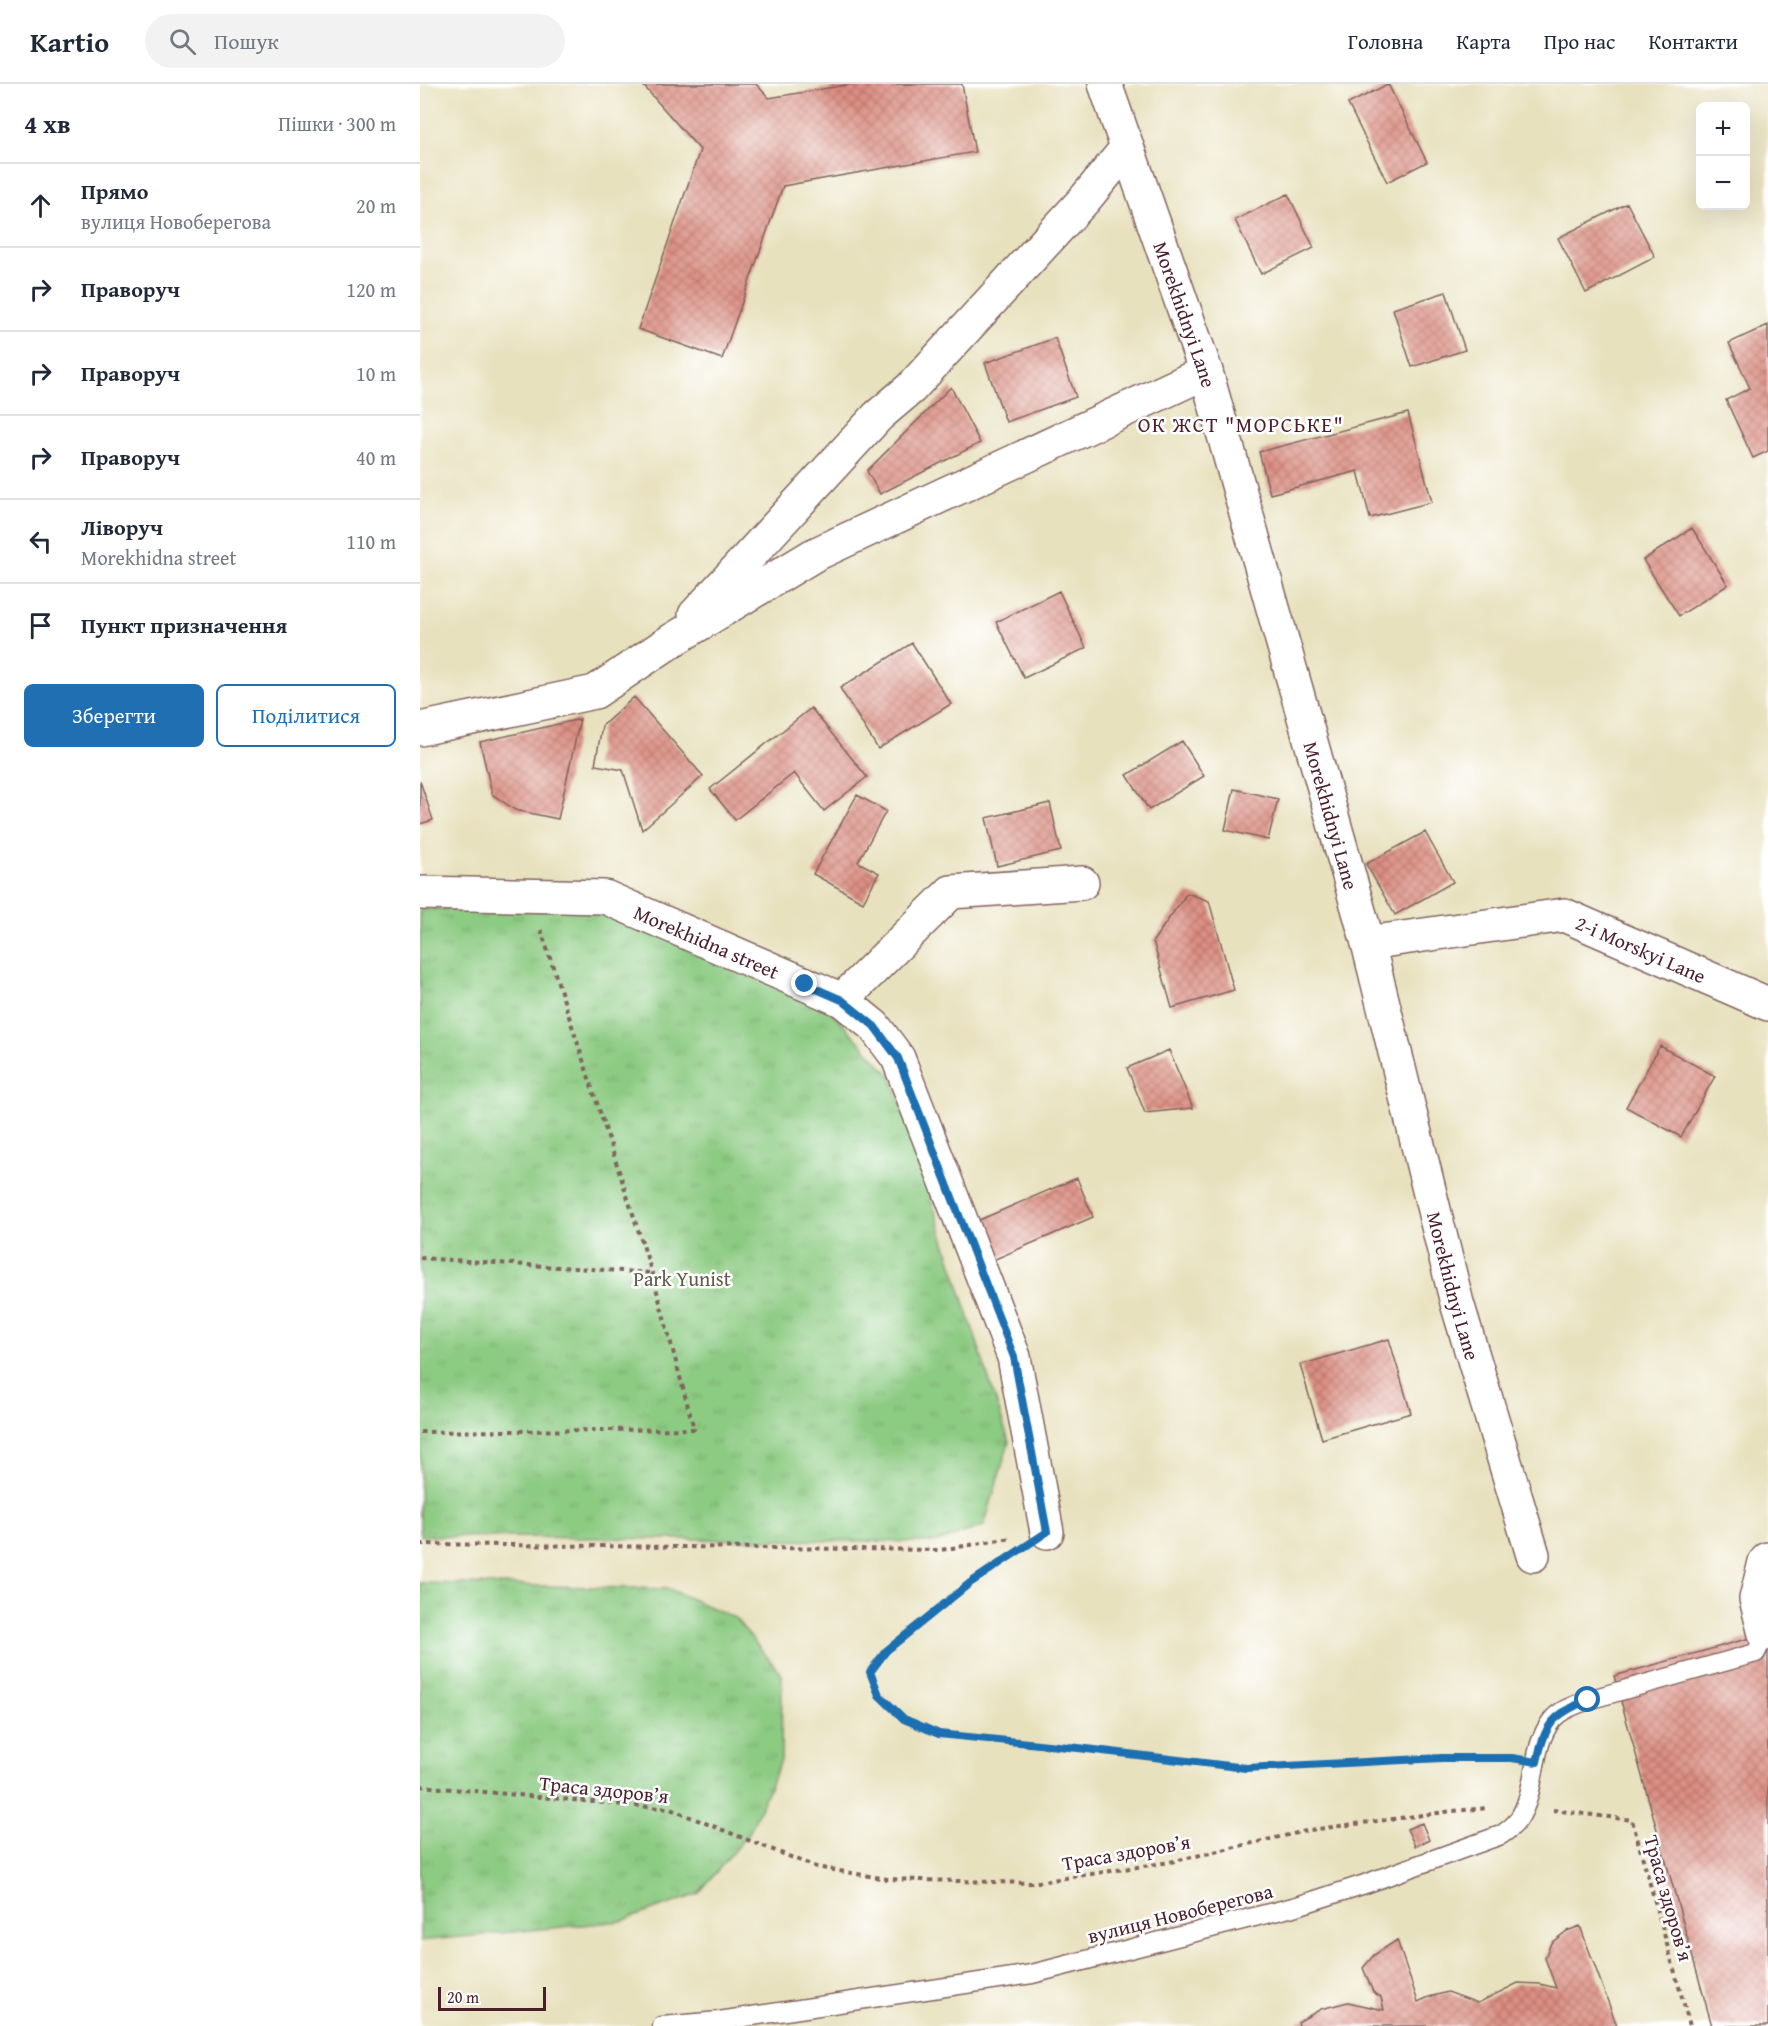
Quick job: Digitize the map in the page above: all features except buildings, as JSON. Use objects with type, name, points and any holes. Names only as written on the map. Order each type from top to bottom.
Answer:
[{"type":"street","name":"Morekhidnyi Lane","points":[[1105,84],[1206,372],[1368,943],[1457,1303],[1533,1555]]},
{"type":"street","points":[[671,641],[878,416],[904,374],[1076,184],[1127,148]]},
{"type":"street","points":[[420,729],[595,692],[671,641],[814,555],[1206,372]]},
{"type":"street","points":[[842,1000],[951,892],[1082,883]]},
{"type":"street","name":"Morekhidna street","points":[[420,893],[605,897],[842,1000],[874,1026],[898,1058],[1014,1357],[1047,1532]]},
{"type":"street","name":"2-i Morskyi Lane","points":[[1368,943],[1564,915],[1768,1004]]},
{"type":"street","points":[[1765,1634],[1756,1599],[1768,1558]]},
{"type":"lane","name":"вулиця Новоберегова","points":[[662,2026],[719,2021],[1032,1974],[1297,1906],[1365,1884],[1501,1835],[1518,1822],[1526,1806],[1542,1739],[1553,1719],[1567,1708],[1588,1700],[1756,1653],[1765,1634]]},
{"type":"path","points":[[420,1432],[694,1429],[652,1273],[530,895]]},
{"type":"path","points":[[420,1258],[652,1273]]},
{"type":"path","points":[[420,1544],[941,1550],[1047,1532]]},
{"type":"path","points":[[1047,1532],[970,1583],[886,1651],[870,1672],[879,1695],[904,1719],[939,1734],[1246,1768],[1442,1758],[1512,1758],[1537,1762]]},
{"type":"path","name":"Траса здоров’я","points":[[420,1786],[670,1809],[816,1867],[887,1879],[1032,1883],[1170,1862],[1310,1830],[1453,1811],[1526,1806],[1632,1820],[1690,2026]]},
{"type":"green space","name":"Park Yunist","points":[[602,908],[823,1003],[892,1077],[1009,1442],[984,1526],[937,1542],[420,1536],[420,909]]},
{"type":"green space","points":[[420,1583],[669,1589],[735,1618],[782,1675],[781,1760],[750,1831],[698,1894],[622,1921],[420,1941]]},
{"type":"district","name":"ОК ЖСТ \"МОРСЬКЕ\"","points":[[1241,424]]},
{"type":"route","points":[[805,984],[842,1000],[874,1026],[898,1058],[1014,1357],[1047,1532],[970,1583],[886,1651],[870,1672],[879,1695],[904,1719],[939,1734],[1246,1768],[1442,1758],[1512,1758],[1537,1762],[1542,1739],[1553,1719],[1567,1708],[1588,1700]]}]
